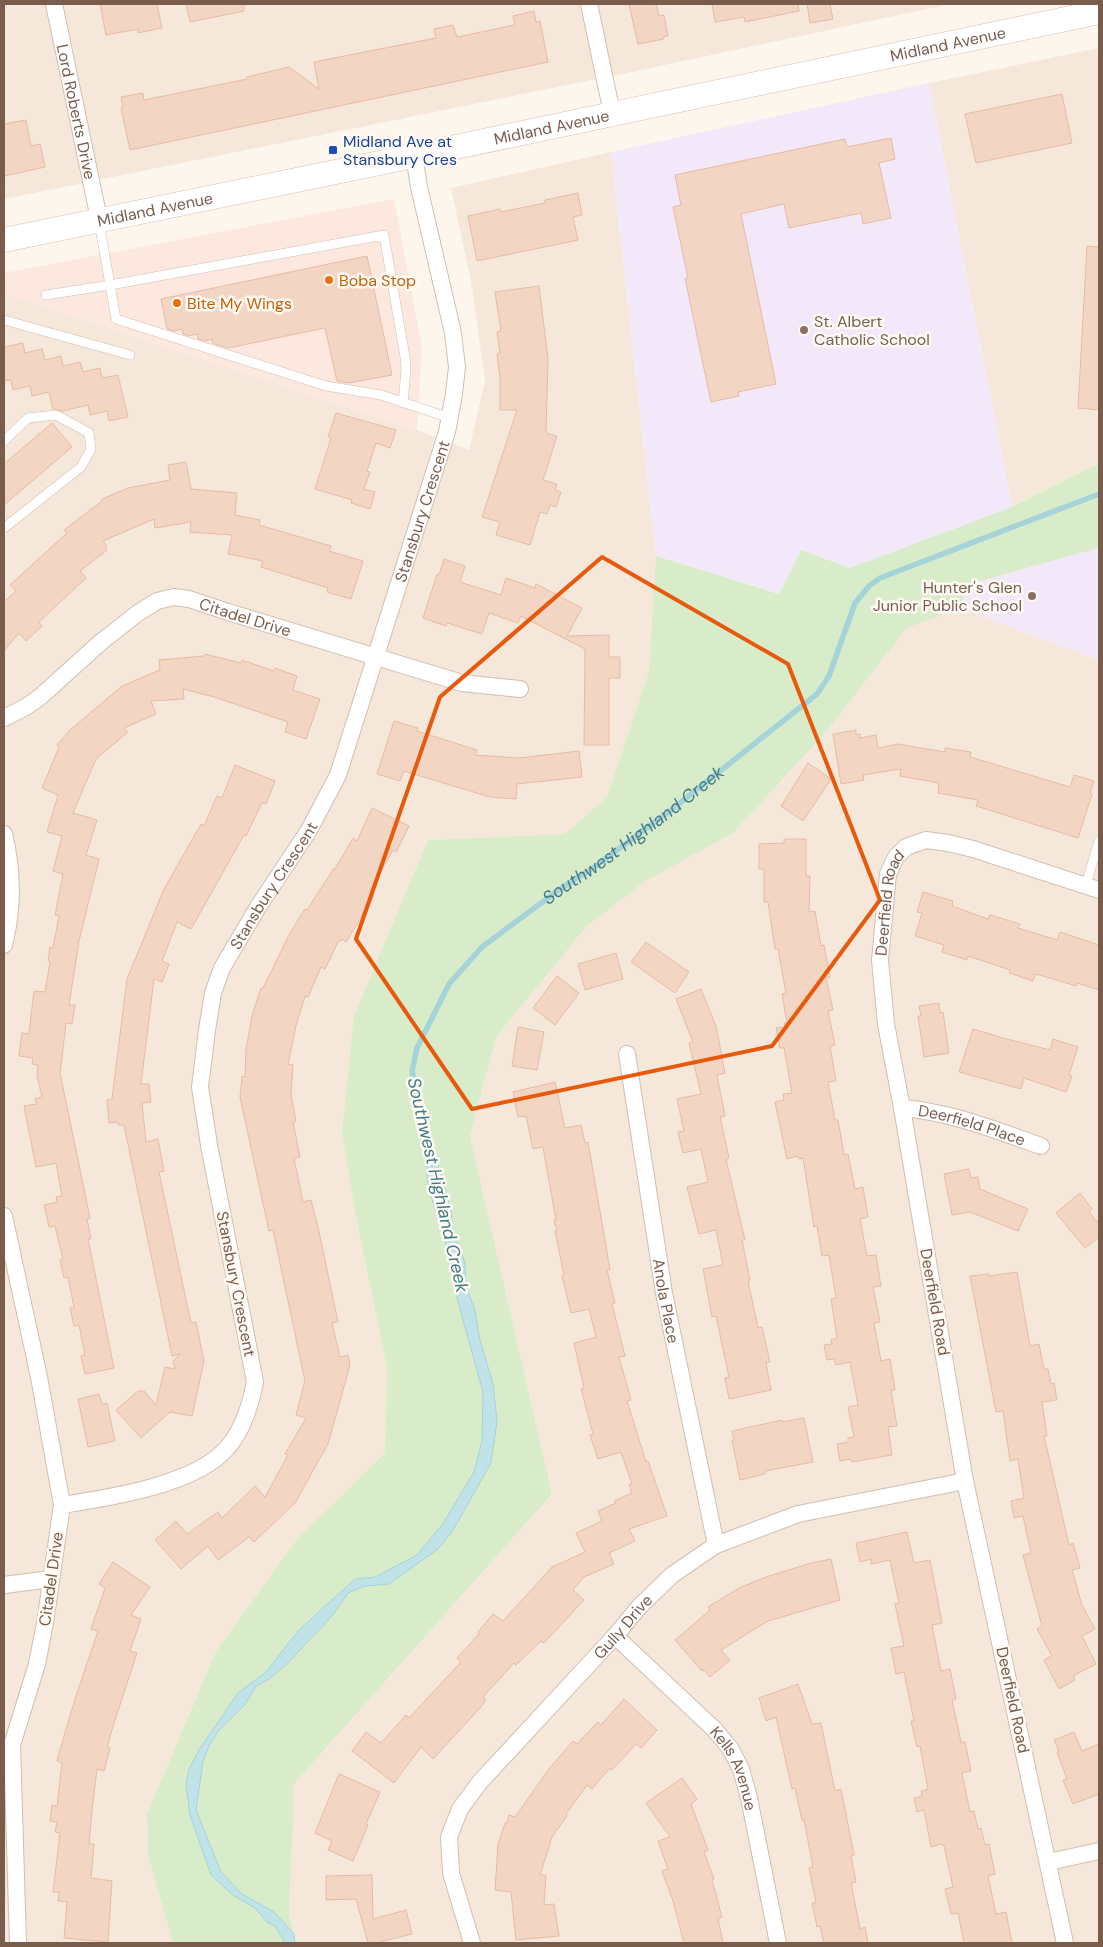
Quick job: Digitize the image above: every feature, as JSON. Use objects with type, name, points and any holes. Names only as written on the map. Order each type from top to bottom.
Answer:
[{"type":"main road","name":"Midland Avenue","points":[[4,240],[1099,12]]},
{"type":"street","name":"Lord Roberts Drive","points":[[54,4],[99,219]]},
{"type":"street","points":[[589,4],[612,113]]},
{"type":"street","name":"Stansbury Crescent","points":[[62,1505],[150,1488],[196,1471],[226,1449],[242,1425],[251,1403],[255,1382],[209,1145],[200,1086],[206,1030],[213,992],[222,968],[258,907],[309,830],[338,775],[447,432],[457,367],[453,333],[419,187],[414,155]]},
{"type":"street","name":"Citadel Drive","points":[[4,718],[26,707],[40,697],[101,642],[138,613],[157,600],[174,597],[189,599],[462,683],[520,689]]},
{"type":"street","points":[[4,834],[8,851],[11,887],[9,925],[4,945]]},
{"type":"street","name":"Deerfield Road","points":[[1065,1943],[965,1481],[886,1024],[880,960],[888,874],[896,857],[906,847],[926,840],[948,843],[1093,888]]},
{"type":"street","name":"Anola Place","points":[[627,1054],[664,1293],[716,1545]]},
{"type":"street","name":"Deerfield Place","points":[[902,1108],[950,1114],[1041,1146]]},
{"type":"street","name":"Citadel Drive","points":[[4,1216],[10,1278],[39,1377],[62,1505],[45,1624],[37,1664],[12,1745],[18,1943]]},
{"type":"street","name":"Gully Drive","points":[[472,1943],[451,1873],[449,1838],[460,1809],[480,1782],[615,1636],[639,1607],[672,1575],[716,1545],[798,1514],[965,1481]]},
{"type":"street","points":[[4,1586],[51,1579]]},
{"type":"street","name":"Kells Avenue","points":[[615,1636],[714,1729],[730,1748],[741,1768],[750,1798],[778,1943]]},
{"type":"street","points":[[1048,1862],[1099,1851]]},
{"type":"lane","points":[[99,219],[116,319],[326,386],[380,395],[450,418]]},
{"type":"lane","points":[[46,295],[384,235],[405,356],[406,369],[403,403]]},
{"type":"lane","points":[[4,320],[130,355]]},
{"type":"lane","points":[[4,441],[28,418],[56,415],[90,433],[91,449],[81,466],[4,528]]},
{"type":"lane","points":[[1093,888],[1099,841]]},
{"type":"highlighted area","points":[[602,557],[788,664],[880,900],[772,1046],[472,1109],[356,939],[440,697]]},
{"type":"shaded area","points":[[4,4],[950,4],[632,72],[4,199]]},
{"type":"shaded area","points":[[1099,48],[1099,463],[1012,507],[929,83]]},
{"type":"shaded area","name":"St. Albert Catholic School","points":[[929,83],[1012,507],[850,568],[801,550],[780,594],[656,556],[611,152]]},
{"type":"shaded area","points":[[611,152],[656,556],[649,671],[607,797],[565,834],[428,840],[342,1134],[355,1212],[387,1368],[385,1453],[297,1539],[216,1651],[147,1814],[148,1855],[173,1943],[4,1943],[4,293],[417,430],[469,450],[485,381],[471,281],[451,188]]},
{"type":"shaded area","points":[[394,199],[422,347],[417,430],[4,293],[4,273]]},
{"type":"shaded area","name":"Hunter's Glen Junior Public School","points":[[1099,548],[1099,660],[960,608],[968,584]]},
{"type":"shaded area","points":[[960,608],[1099,660],[1099,1943],[296,1943],[289,1913],[293,1785],[552,1494],[470,1136],[496,1037],[587,926],[646,881],[733,833],[826,732],[907,628]]},
{"type":"green space","points":[[1099,463],[1099,548],[969,584],[960,608],[907,628],[826,732],[733,833],[646,881],[587,926],[496,1037],[470,1136],[552,1494],[293,1785],[289,1913],[296,1943],[173,1943],[148,1855],[147,1814],[216,1651],[297,1539],[385,1453],[387,1368],[355,1212],[342,1134],[354,1016],[428,840],[565,834],[607,797],[649,671],[656,556],[779,594],[801,550],[850,568],[1012,507]]},
{"type":"water","name":"Southwest Highland Creek","points":[[431,1155],[436,1160],[441,1173],[451,1212],[453,1230],[465,1263],[466,1285],[475,1311],[480,1340],[493,1384],[497,1421],[491,1463],[452,1532],[438,1549],[389,1584],[365,1586],[348,1593],[332,1616],[288,1663],[269,1679],[256,1686],[245,1705],[219,1730],[209,1746],[203,1761],[196,1810],[221,1872],[242,1894],[274,1912],[294,1934],[295,1943],[285,1943],[275,1926],[267,1922],[255,1908],[234,1896],[211,1875],[190,1815],[186,1785],[189,1769],[199,1750],[238,1693],[266,1672],[298,1631],[355,1579],[375,1577],[417,1555],[442,1525],[474,1472],[482,1441],[483,1392],[457,1298],[454,1271],[428,1186],[426,1158]]},
{"type":"building","points":[[100,4],[157,4],[162,28],[138,33],[138,29],[106,35]]},
{"type":"building","points":[[186,4],[244,4],[244,11],[190,22]]},
{"type":"building","points":[[629,4],[656,4],[659,16],[664,15],[668,36],[663,37],[664,39],[638,44]]},
{"type":"building","points":[[712,4],[798,4],[799,11],[745,22],[744,17],[715,22]]},
{"type":"building","points":[[807,4],[830,4],[833,19],[810,23]]},
{"type":"building","points":[[534,11],[536,22],[540,21],[548,62],[130,150],[121,108],[123,107],[121,97],[143,93],[144,100],[247,79],[247,77],[289,67],[319,89],[314,62],[436,38],[434,29],[453,25],[457,37],[515,25],[513,16]]},
{"type":"building","points":[[1062,94],[1072,143],[976,163],[965,114]]},
{"type":"building","points":[[26,120],[31,146],[40,144],[45,167],[4,176],[4,124]]},
{"type":"building","points":[[891,138],[895,159],[879,163],[891,218],[863,224],[861,213],[789,228],[784,204],[741,214],[776,384],[738,392],[739,396],[711,402],[685,278],[688,278],[673,207],[681,205],[675,175],[845,139],[847,147]]},
{"type":"building","points":[[578,193],[582,215],[573,217],[578,240],[477,261],[468,216],[500,209],[501,212],[545,203],[545,200]]},
{"type":"building","points":[[1087,246],[1099,247],[1099,410],[1078,408]]},
{"type":"building","points":[[367,256],[392,375],[349,383],[337,381],[325,328],[228,348],[212,343],[212,339],[205,341],[198,339],[197,334],[189,336],[183,334],[182,329],[174,331],[167,329],[161,299]]},
{"type":"building","points":[[539,286],[548,359],[546,433],[557,436],[543,480],[557,484],[555,490],[561,492],[556,507],[550,505],[547,514],[540,512],[530,545],[496,535],[500,522],[482,517],[517,410],[500,410],[500,378],[497,354],[500,353],[497,332],[501,331],[495,292]]},
{"type":"building","points":[[23,343],[25,353],[42,349],[45,360],[61,356],[63,366],[80,362],[83,372],[100,368],[102,378],[118,375],[128,417],[109,421],[107,411],[90,415],[88,405],[62,411],[53,409],[49,392],[32,396],[30,386],[13,390],[11,380],[4,381],[4,347]]},
{"type":"building","points":[[336,413],[396,430],[390,448],[376,443],[367,471],[370,472],[364,489],[375,492],[370,509],[351,503],[352,500],[315,489],[331,438],[328,437]]},
{"type":"building","points":[[52,423],[72,447],[4,505],[4,464]]},
{"type":"building","points":[[186,462],[191,489],[237,493],[235,515],[260,520],[259,525],[331,546],[329,551],[363,561],[351,599],[327,592],[328,588],[261,567],[263,561],[228,554],[232,535],[190,532],[191,522],[155,528],[154,519],[103,541],[107,546],[105,548],[107,550],[80,571],[86,578],[39,622],[42,626],[26,641],[19,633],[4,651],[4,602],[16,591],[10,585],[67,533],[64,530],[102,501],[102,499],[128,488],[170,480],[168,465]]},
{"type":"building","points":[[444,559],[465,566],[460,582],[501,595],[506,578],[535,588],[536,584],[582,608],[567,636],[609,635],[609,657],[620,657],[620,678],[609,678],[609,745],[584,745],[585,649],[521,616],[518,623],[489,613],[482,634],[447,623],[446,626],[423,618],[437,574],[439,575]]},
{"type":"building","points":[[205,654],[241,663],[242,660],[274,671],[275,668],[297,676],[293,690],[320,699],[306,739],[285,732],[288,722],[214,697],[183,689],[184,699],[151,701],[156,714],[124,728],[128,732],[96,759],[73,813],[97,820],[86,855],[99,859],[79,941],[69,1005],[75,1005],[72,1024],[66,1023],[60,1073],[90,1218],[87,1219],[91,1239],[88,1239],[114,1368],[85,1374],[81,1356],[85,1355],[79,1325],[74,1326],[70,1308],[74,1307],[68,1277],[64,1278],[60,1260],[63,1259],[55,1226],[49,1227],[44,1205],[57,1202],[56,1197],[62,1196],[56,1163],[36,1167],[24,1106],[37,1104],[35,1099],[42,1097],[37,1076],[38,1065],[32,1064],[33,1058],[19,1056],[22,1033],[29,1034],[34,991],[45,992],[50,962],[48,961],[50,947],[53,948],[59,916],[55,915],[63,874],[53,871],[62,836],[47,832],[58,795],[42,788],[59,747],[57,745],[70,730],[122,686],[160,670],[159,660],[204,656]]},
{"type":"building","points":[[394,721],[418,728],[417,731],[477,750],[475,755],[519,758],[579,751],[582,777],[517,784],[516,799],[490,797],[404,771],[400,781],[377,774]]},
{"type":"building","points":[[856,730],[856,735],[860,734],[860,738],[876,735],[878,748],[898,744],[945,752],[945,748],[971,752],[970,757],[1070,787],[1074,775],[1094,781],[1090,793],[1092,794],[1078,838],[976,806],[978,800],[938,793],[939,783],[900,776],[901,769],[863,775],[864,780],[841,784],[833,734]]},
{"type":"building","points":[[808,763],[831,779],[803,821],[781,806]]},
{"type":"building","points":[[235,765],[275,781],[266,804],[262,803],[246,836],[244,835],[191,929],[177,922],[162,961],[169,964],[162,982],[154,979],[141,1084],[149,1084],[151,1102],[142,1103],[146,1142],[158,1139],[164,1171],[159,1172],[191,1323],[196,1322],[204,1361],[192,1416],[170,1412],[141,1438],[116,1410],[138,1391],[144,1391],[156,1405],[165,1367],[175,1369],[173,1361],[180,1354],[172,1356],[124,1125],[119,1125],[118,1122],[109,1123],[107,1100],[112,1099],[127,979],[164,889],[201,824],[204,826],[217,796],[222,798]]},
{"type":"building","points":[[372,808],[409,826],[396,852],[393,850],[370,891],[374,896],[346,942],[342,939],[341,941],[339,940],[325,969],[321,967],[308,997],[305,996],[288,1064],[293,1065],[291,1094],[296,1122],[293,1122],[300,1157],[294,1158],[303,1202],[311,1200],[338,1322],[332,1323],[340,1357],[348,1355],[350,1365],[328,1444],[295,1503],[254,1542],[249,1537],[218,1560],[208,1546],[181,1569],[155,1540],[176,1521],[187,1534],[218,1512],[222,1518],[255,1486],[265,1497],[288,1455],[285,1454],[306,1418],[296,1415],[305,1381],[273,1230],[269,1231],[240,1097],[242,1076],[245,1077],[246,1049],[252,1016],[261,988],[263,988],[290,933],[305,909],[307,910],[335,869],[353,838],[357,841]]},
{"type":"building","points":[[784,839],[806,839],[806,876],[810,876],[809,912],[815,911],[821,946],[824,945],[830,977],[826,978],[833,1010],[828,1011],[835,1045],[830,1046],[836,1081],[828,1082],[835,1120],[838,1120],[844,1155],[848,1154],[855,1189],[863,1187],[868,1217],[860,1219],[867,1256],[876,1255],[881,1286],[873,1287],[880,1322],[874,1323],[881,1361],[890,1359],[895,1390],[891,1390],[897,1426],[888,1427],[892,1455],[852,1462],[851,1459],[840,1461],[837,1444],[848,1442],[848,1438],[854,1437],[848,1407],[858,1405],[850,1362],[836,1365],[834,1359],[827,1360],[824,1345],[832,1344],[831,1340],[837,1338],[831,1299],[836,1298],[829,1255],[822,1256],[817,1226],[814,1227],[803,1158],[799,1159],[798,1156],[787,1159],[775,1102],[784,1100],[783,1094],[792,1093],[784,1048],[780,1048],[776,1028],[785,1027],[784,1023],[787,1023],[782,994],[786,993],[778,949],[775,949],[768,902],[764,902],[764,869],[759,869],[759,844],[784,843]]},
{"type":"building","points":[[923,892],[953,901],[952,906],[988,919],[990,915],[1020,924],[1018,928],[1057,940],[1060,932],[1099,945],[1099,990],[1077,983],[1076,986],[1036,974],[1033,981],[1009,973],[1010,970],[968,956],[967,960],[942,952],[944,945],[915,936],[922,913],[917,912]]},
{"type":"building","points":[[646,942],[689,972],[675,993],[631,962]]},
{"type":"building","points":[[616,953],[623,979],[585,990],[578,964]]},
{"type":"building","points":[[557,976],[579,993],[555,1025],[533,1008]]},
{"type":"building","points":[[701,989],[716,1026],[725,1073],[717,1075],[725,1116],[720,1117],[729,1158],[726,1159],[745,1240],[742,1240],[750,1280],[748,1281],[758,1328],[762,1327],[770,1362],[766,1363],[771,1390],[729,1399],[725,1378],[729,1377],[716,1316],[712,1317],[703,1269],[723,1265],[716,1230],[699,1234],[687,1187],[708,1182],[701,1149],[683,1153],[678,1132],[684,1131],[677,1099],[701,1094],[689,1043],[693,1042],[676,999]]},
{"type":"building","points":[[939,1003],[940,1013],[943,1012],[949,1053],[924,1057],[918,1016],[921,1016],[919,1006]]},
{"type":"building","points":[[518,1027],[544,1032],[537,1070],[512,1066]]},
{"type":"building","points":[[973,1029],[1050,1050],[1053,1039],[1078,1047],[1069,1075],[1072,1076],[1066,1092],[1024,1078],[1021,1089],[959,1072]]},
{"type":"building","points":[[555,1082],[565,1128],[581,1125],[585,1143],[588,1142],[610,1270],[607,1270],[615,1303],[612,1304],[625,1356],[619,1357],[631,1400],[627,1401],[646,1462],[648,1461],[667,1516],[629,1529],[635,1541],[609,1553],[614,1564],[584,1577],[573,1590],[584,1600],[544,1643],[541,1641],[516,1665],[514,1663],[483,1697],[486,1700],[480,1708],[433,1759],[421,1747],[394,1783],[352,1751],[366,1732],[381,1743],[406,1715],[409,1718],[461,1662],[457,1658],[479,1634],[478,1632],[493,1614],[503,1621],[552,1567],[585,1552],[576,1533],[602,1521],[598,1511],[632,1493],[629,1484],[632,1484],[621,1452],[598,1459],[590,1435],[593,1434],[581,1389],[584,1388],[574,1343],[596,1337],[589,1309],[571,1313],[562,1276],[564,1275],[555,1231],[557,1231],[554,1220],[556,1220],[543,1147],[533,1149],[526,1116],[518,1117],[513,1092]]},
{"type":"building","points":[[969,1169],[971,1178],[978,1177],[980,1189],[1028,1209],[1018,1231],[970,1212],[952,1215],[944,1174]]},
{"type":"building","points":[[1080,1193],[1092,1209],[1089,1212],[1099,1224],[1099,1237],[1085,1248],[1056,1213]]},
{"type":"building","points":[[1017,1272],[1030,1346],[1039,1344],[1044,1369],[1048,1369],[1051,1384],[1054,1383],[1057,1400],[1042,1402],[1047,1436],[1044,1436],[1069,1545],[1073,1543],[1080,1568],[1072,1570],[1082,1605],[1095,1629],[1082,1636],[1096,1664],[1073,1676],[1075,1680],[1059,1689],[1044,1660],[1052,1656],[1037,1629],[1042,1626],[1023,1555],[1031,1553],[1023,1516],[1014,1518],[1011,1501],[1024,1498],[1018,1459],[1010,1461],[1003,1411],[996,1412],[970,1276],[989,1274],[989,1276]]},
{"type":"building","points":[[99,1394],[102,1404],[107,1403],[115,1441],[88,1447],[78,1399]]},
{"type":"building","points":[[804,1418],[813,1462],[765,1471],[765,1474],[740,1480],[732,1431],[782,1420],[783,1422]]},
{"type":"building","points":[[907,1532],[914,1563],[930,1560],[942,1623],[932,1625],[941,1671],[950,1669],[956,1699],[952,1700],[961,1742],[965,1742],[971,1771],[962,1773],[970,1812],[974,1811],[978,1829],[981,1828],[985,1845],[989,1844],[995,1874],[988,1876],[996,1914],[1006,1912],[1012,1943],[964,1943],[958,1913],[951,1914],[945,1889],[953,1887],[944,1846],[942,1844],[931,1847],[924,1810],[917,1812],[914,1798],[922,1796],[921,1791],[928,1789],[920,1746],[917,1747],[911,1721],[914,1721],[904,1672],[896,1674],[891,1648],[904,1646],[895,1604],[899,1603],[890,1560],[871,1564],[871,1559],[860,1562],[856,1543]]},
{"type":"building","points":[[831,1559],[840,1600],[768,1621],[721,1650],[730,1660],[710,1677],[704,1670],[702,1671],[675,1640],[710,1610],[708,1607],[739,1588],[766,1577]]},
{"type":"building","points":[[113,1562],[150,1587],[131,1615],[141,1619],[130,1651],[137,1653],[107,1747],[110,1748],[104,1771],[97,1769],[92,1810],[89,1844],[94,1844],[91,1878],[112,1881],[108,1942],[64,1938],[67,1902],[58,1901],[59,1892],[53,1892],[60,1833],[55,1832],[57,1822],[50,1821],[52,1805],[57,1806],[62,1763],[57,1761],[98,1631],[91,1629],[105,1588],[99,1584]]},
{"type":"building","points":[[798,1684],[812,1724],[821,1723],[835,1791],[841,1789],[854,1855],[851,1856],[856,1882],[851,1883],[860,1929],[865,1927],[868,1943],[824,1943],[820,1926],[817,1927],[812,1903],[816,1903],[809,1868],[813,1867],[804,1820],[802,1820],[795,1788],[792,1789],[776,1717],[766,1721],[759,1698]]},
{"type":"building","points":[[624,1699],[657,1730],[641,1748],[636,1744],[612,1770],[610,1768],[592,1789],[587,1785],[552,1837],[540,1875],[546,1875],[544,1905],[554,1904],[559,1936],[516,1940],[511,1892],[495,1890],[498,1845],[505,1823],[507,1823],[509,1815],[515,1817],[549,1769],[573,1741],[577,1744],[598,1722],[601,1725]]},
{"type":"building","points":[[1074,1732],[1082,1751],[1099,1744],[1099,1794],[1073,1804],[1063,1780],[1067,1779],[1054,1740]]},
{"type":"building","points":[[339,1774],[380,1792],[353,1861],[328,1850],[332,1841],[315,1833]]},
{"type":"building","points":[[682,1778],[697,1799],[691,1804],[708,1850],[704,1852],[714,1879],[712,1880],[722,1917],[718,1918],[723,1943],[684,1943],[673,1901],[662,1871],[668,1869],[658,1841],[670,1837],[646,1803]]},
{"type":"building","points":[[372,1875],[373,1919],[406,1910],[412,1934],[376,1943],[368,1943],[356,1899],[326,1900],[326,1876]]},
{"type":"waterway","name":"Southwest Highland Creek","points":[[431,1155],[412,1071],[417,1048],[449,984],[482,947],[671,810],[817,694],[829,676],[855,603],[869,586],[880,578],[1099,494]]},
{"type":"place","name":"Midland Ave at Stansbury Cres","points":[[333,150]]},
{"type":"place","name":"Boba Stop","points":[[329,280]]},
{"type":"place","name":"Bite My Wings","points":[[177,303]]},
{"type":"place","name":"St. Albert Catholic School","points":[[804,330]]},
{"type":"place","name":"Hunter's Glen Junior Public School","points":[[1032,596]]}]
